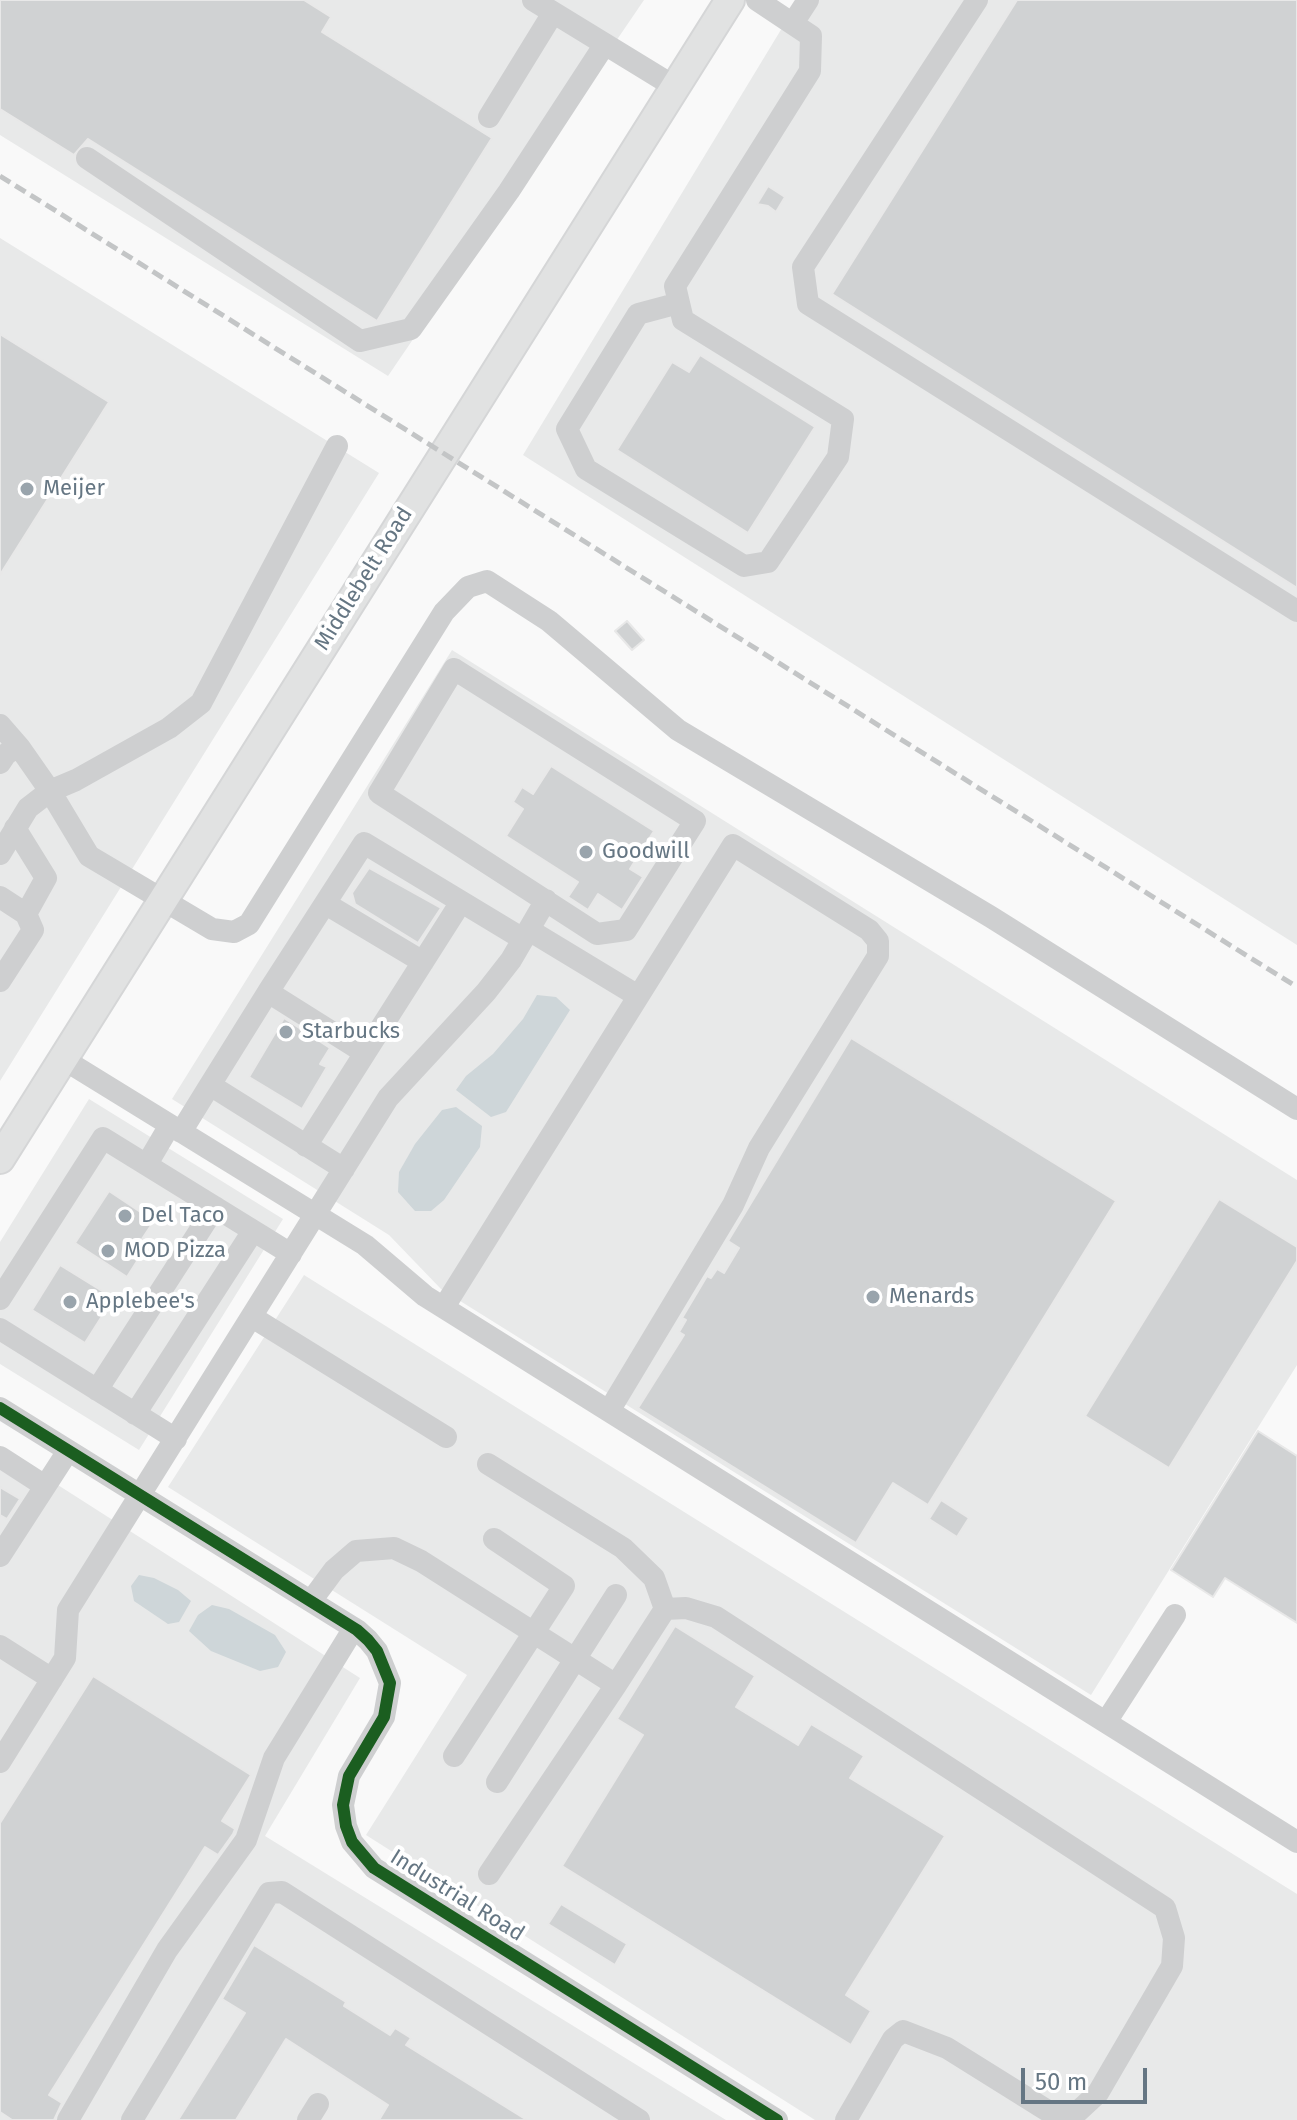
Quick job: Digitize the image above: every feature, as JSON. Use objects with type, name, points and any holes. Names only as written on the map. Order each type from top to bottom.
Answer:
[{"type":"main road","name":"Middlebelt Road","points":[[0,1159],[730,0]]},
{"type":"street","points":[[533,0],[561,10],[605,44],[675,87]]},
{"type":"street","points":[[679,303],[638,314],[567,429],[586,469],[744,566],[768,562],[838,457],[843,419],[683,320],[679,303],[675,286],[810,71],[811,36],[757,0]]},
{"type":"street","points":[[793,23],[808,0]]},
{"type":"street","points":[[977,0],[803,267],[808,304],[1297,611]]},
{"type":"street","points":[[489,117],[561,10]]},
{"type":"street","points":[[87,158],[360,341],[411,329],[509,191],[605,44]]},
{"type":"street","points":[[0,854],[28,808],[50,791],[76,780],[169,728],[201,703],[337,446]]},
{"type":"street","points":[[0,725],[50,791],[89,856],[219,932],[234,932],[249,924],[444,612],[468,587],[487,581],[549,621],[678,730],[991,917],[1297,1109]]},
{"type":"street","points":[[454,669],[695,821],[626,930],[597,934],[546,900],[379,793],[454,669]]},
{"type":"street","points":[[0,763],[6,754],[18,746]]},
{"type":"street","points":[[15,828],[46,878],[26,914]]},
{"type":"street","points":[[147,1164],[210,1085],[364,843],[461,902],[638,996]]},
{"type":"street","points":[[444,1307],[733,845],[869,930],[878,941],[878,956],[759,1148],[733,1205],[609,1411]]},
{"type":"street","points":[[0,897],[26,914],[33,930],[0,981]]},
{"type":"street","points":[[0,1762],[65,1658],[68,1610],[388,1098],[486,992],[511,960],[546,900]]},
{"type":"street","points":[[306,1146],[461,902]]},
{"type":"street","points":[[326,904],[423,962]]},
{"type":"street","points":[[268,992],[365,1053]]},
{"type":"street","points":[[63,1059],[365,1245],[425,1296],[1297,1842]]},
{"type":"street","points":[[210,1085],[344,1169]]},
{"type":"street","points":[[0,1299],[103,1138],[291,1254]]},
{"type":"street","points":[[97,1390],[215,1207]]},
{"type":"street","points":[[135,1414],[253,1231]]},
{"type":"street","points":[[252,1317],[446,1437]]},
{"type":"street","points":[[0,1329],[176,1439]]},
{"type":"street","name":"Industrial Road","points":[[0,1408],[354,1628],[377,1651],[390,1683],[384,1717],[349,1776],[343,1805],[346,1826],[361,1856],[374,1868],[777,2120]]},
{"type":"street","points":[[0,1556],[68,1451]]},
{"type":"street","points":[[0,1457],[45,1486]]},
{"type":"street","points":[[488,1464],[623,1548],[654,1578],[665,1609]]},
{"type":"street","points":[[454,1756],[564,1586],[494,1539]]},
{"type":"street","points":[[311,1601],[334,1570],[356,1551],[394,1548],[421,1561],[616,1685]]},
{"type":"street","points":[[497,1782],[616,1595]]},
{"type":"street","points":[[665,1609],[686,1608],[716,1617],[1165,1908],[1174,1938],[1172,1966],[1098,2093],[1073,2116],[1048,2111],[947,2048],[903,2031],[893,2039],[846,2120]]},
{"type":"street","points":[[489,1874],[665,1609]]},
{"type":"street","points":[[1106,1722],[1175,1615]]},
{"type":"street","points":[[68,2120],[167,1950],[246,1840],[274,1758],[354,1628]]},
{"type":"street","points":[[0,1646],[52,1679]]},
{"type":"street","points":[[132,2120],[269,1893],[282,1892],[639,2120]]},
{"type":"shaded area","points":[[0,0],[644,0],[388,376],[0,135]]},
{"type":"shaded area","points":[[799,0],[1297,0],[1297,945],[523,455]]},
{"type":"shaded area","points":[[0,238],[379,473],[0,1081]]},
{"type":"shaded area","points":[[452,650],[1297,1180],[1297,1365],[1091,1695],[441,1289],[389,1235],[172,1099]]},
{"type":"shaded area","points":[[537,995],[556,997],[570,1010],[506,1112],[491,1117],[456,1090],[523,1019]]},
{"type":"shaded area","points":[[89,1099],[283,1219],[139,1450],[0,1364],[0,1242]]},
{"type":"shaded area","points":[[456,1107],[482,1126],[480,1147],[444,1200],[431,1211],[415,1211],[398,1192],[399,1172],[415,1144],[442,1110]]},
{"type":"shaded area","points":[[304,1275],[1297,1894],[1297,2120],[815,2120],[366,1835],[467,1675],[168,1487]]},
{"type":"shaded area","points":[[0,1448],[360,1678],[265,1836],[726,2120],[0,2120]]},
{"type":"shaded area","points":[[139,1575],[154,1578],[178,1590],[191,1601],[179,1622],[168,1624],[134,1601],[131,1586]]},
{"type":"shaded area","points":[[212,1605],[229,1609],[275,1635],[286,1652],[278,1667],[260,1671],[211,1651],[189,1631],[198,1615]]},
{"type":"building","points":[[0,0],[304,0],[331,17],[322,32],[492,138],[377,321],[88,139],[74,155],[0,109]]},
{"type":"building","points":[[1017,0],[1297,0],[1297,588],[832,294]]},
{"type":"building","points":[[768,186],[785,197],[776,212],[768,206],[757,204]]},
{"type":"building","name":"Meijer","points":[[0,334],[109,402],[0,575]]},
{"type":"building","points":[[700,355],[815,427],[748,533],[617,450],[672,362],[689,372]]},
{"type":"building","points":[[627,621],[644,640],[632,650],[615,631]]},
{"type":"building","name":"Goodwill","points":[[551,766],[654,831],[630,869],[643,877],[622,910],[598,894],[588,910],[568,897],[578,882],[506,836],[523,809],[513,802],[522,787],[533,794]]},
{"type":"building","points":[[369,868],[441,908],[418,943],[355,904],[352,893]]},
{"type":"building","points":[[284,1018],[330,1048],[320,1064],[327,1067],[302,1109],[249,1077]]},
{"type":"building","name":"Menards","points":[[851,1038],[1116,1201],[928,1505],[893,1483],[856,1543],[638,1408],[684,1335],[679,1332],[686,1320],[682,1318],[707,1276],[711,1278],[717,1269],[724,1273],[739,1248],[728,1241]]},
{"type":"building","points":[[109,1191],[154,1221],[142,1239],[148,1244],[127,1277],[75,1243]]},
{"type":"building","points":[[1219,1199],[1297,1247],[1297,1261],[1169,1468],[1085,1416]]},
{"type":"building","name":"Applebee's","points":[[60,1265],[107,1294],[97,1309],[104,1313],[85,1343],[32,1310]]},
{"type":"building","points":[[1258,1431],[1297,1456],[1297,1623],[1225,1578],[1213,1597],[1171,1570]]},
{"type":"building","points":[[0,1487],[20,1499],[7,1519],[0,1515]]},
{"type":"building","points":[[941,1500],[969,1518],[957,1537],[929,1519]]},
{"type":"building","points":[[675,1626],[755,1676],[736,1707],[798,1745],[811,1724],[864,1756],[850,1778],[945,1836],[846,1995],[871,2011],[851,2045],[562,1866],[643,1735],[617,1719]]},
{"type":"building","points":[[93,1676],[251,1775],[222,1821],[235,1829],[233,1834],[218,1855],[205,1847],[49,2095],[62,2103],[54,2120],[12,2120],[0,2112],[0,1823]]},
{"type":"building","points":[[561,1904],[627,1944],[615,1965],[548,1924]]},
{"type":"building","points":[[254,1945],[346,2002],[344,2006],[390,2035],[395,2028],[411,2038],[406,2045],[527,2120],[379,2120],[388,2105],[286,2039],[236,2120],[178,2120],[245,2013],[222,1999]]},
{"type":"railway","points":[[0,176],[1297,987]]},
{"type":"cycle path","points":[[0,1408],[357,1630],[377,1651],[390,1683],[384,1717],[349,1776],[343,1805],[352,1842],[374,1868],[777,2120]]},
{"type":"place","name":"Meijer","points":[[27,489]]},
{"type":"place","name":"Goodwill","points":[[586,852]]},
{"type":"place","name":"Starbucks","points":[[286,1032]]},
{"type":"place","name":"Del Taco","points":[[125,1216]]},
{"type":"place","name":"MOD Pizza","points":[[108,1251]]},
{"type":"place","name":"Menards","points":[[873,1297]]},
{"type":"place","name":"Applebee's","points":[[70,1302]]}]
